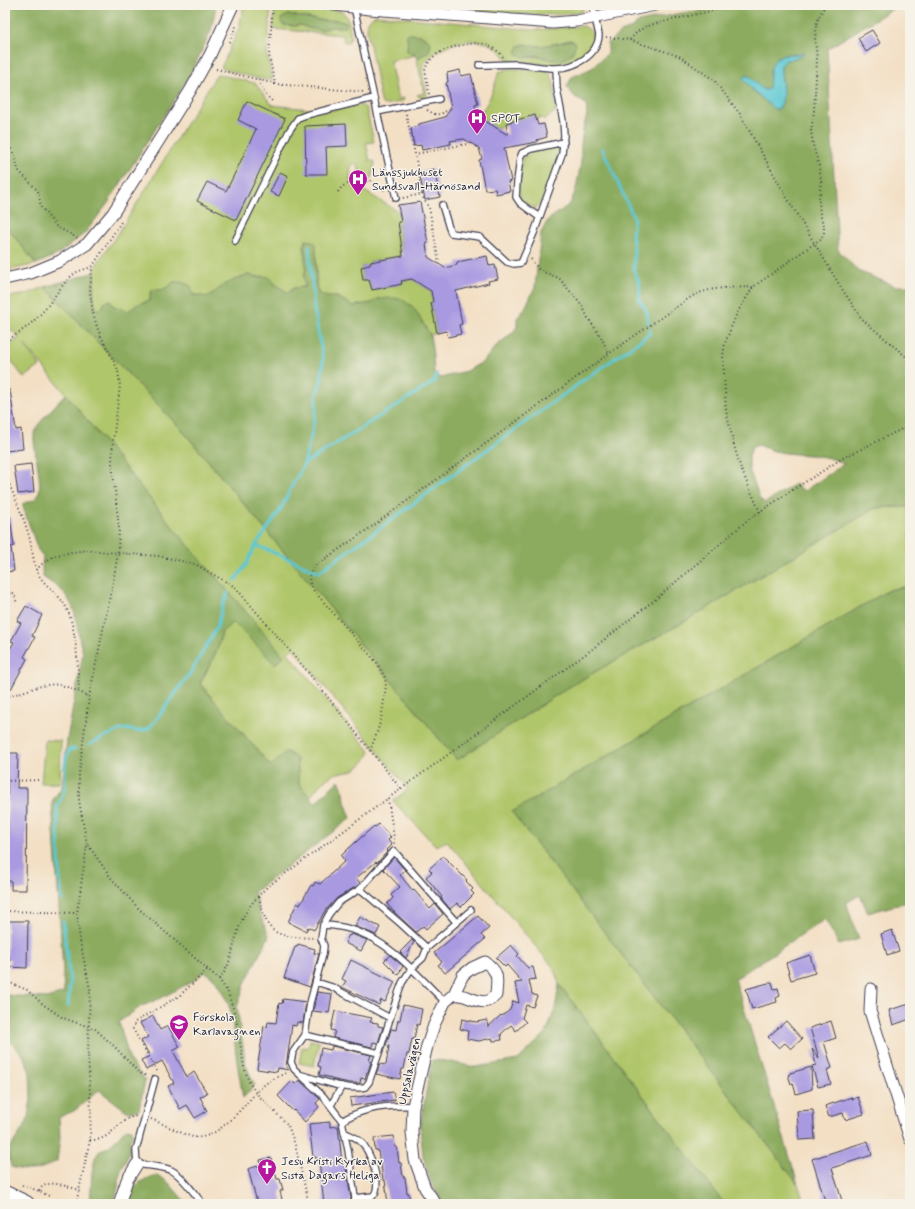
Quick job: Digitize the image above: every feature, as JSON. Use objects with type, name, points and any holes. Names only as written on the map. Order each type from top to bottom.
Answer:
[{"type":"street","points":[[5,279],[31,273],[60,261],[87,244],[113,213],[190,91],[210,55],[233,5]]},
{"type":"street","points":[[335,5],[553,23],[595,18],[655,5]]},
{"type":"street","points":[[871,989],[870,1011],[910,1140]]},
{"type":"street","name":"Uppsalavägen","points":[[436,1204],[425,1188],[415,1160],[412,1132],[413,1106],[427,1046],[434,1026],[445,1002],[454,994]]},
{"type":"street","points":[[119,1204],[127,1180],[137,1164]]},
{"type":"street","points":[[5,1194],[26,1204]]},
{"type":"lane","points":[[479,65],[515,64],[556,68],[565,67],[585,59],[595,48],[599,35],[592,5]]},
{"type":"lane","points":[[354,7],[373,95],[398,198]]},
{"type":"lane","points":[[442,205],[451,233],[480,237],[507,262],[514,264],[521,263],[527,252],[540,217],[560,160],[564,142],[563,121],[557,89],[556,68]]},
{"type":"lane","points":[[235,241],[289,131],[298,118],[373,95]]},
{"type":"lane","points":[[377,112],[439,99]]},
{"type":"lane","points":[[540,217],[520,202],[516,197],[520,158],[522,153],[531,149],[564,142]]},
{"type":"lane","points":[[344,1132],[360,1141],[367,1149],[372,1159],[377,1188],[376,1194],[373,1196],[355,1201],[348,1150],[344,1132],[342,1121],[324,1096],[294,1069],[292,1062],[293,1052],[305,1035],[310,1003],[323,954],[324,946],[321,938],[323,925],[329,914],[339,902],[360,889],[394,851],[457,923]]},
{"type":"lane","points":[[360,889],[396,919],[427,948]]},
{"type":"lane","points":[[300,1074],[342,1086],[358,1088],[365,1087],[369,1082],[402,983],[411,969],[423,958],[427,948],[472,910]]},
{"type":"lane","points":[[323,925],[336,925],[351,929],[363,933],[381,943],[395,953],[445,1002]]},
{"type":"lane","points":[[316,982],[332,988],[390,1018]]},
{"type":"lane","points":[[305,1035],[379,1053]]},
{"type":"lane","points":[[155,1079],[136,1150],[137,1164],[171,1171],[179,1176],[202,1204]]},
{"type":"lane","points":[[331,1106],[342,1086]]},
{"type":"lane","points":[[342,1121],[362,1111],[397,1106],[413,1106]]},
{"type":"path","points":[[273,5],[269,55],[275,84]]},
{"type":"path","points":[[630,40],[637,32],[649,26],[737,5]]},
{"type":"path","points":[[760,512],[741,469],[726,411],[723,355],[725,343],[737,313],[753,287],[814,242],[822,238],[824,232],[824,225],[820,215],[819,201],[821,180],[811,131],[814,110],[817,60],[815,38],[817,21],[825,5]]},
{"type":"path","points":[[229,42],[237,23]]},
{"type":"path","points":[[599,35],[630,40],[679,56],[714,80],[740,114],[787,198],[862,319],[910,360]]},
{"type":"path","points":[[431,101],[424,69],[431,58],[445,49],[472,43],[484,44],[498,52],[502,56],[506,65]]},
{"type":"path","points":[[216,69],[275,84],[373,95]]},
{"type":"path","points":[[259,80],[260,87],[273,102]]},
{"type":"path","points":[[405,109],[422,194],[429,207],[439,263]]},
{"type":"path","points":[[5,138],[15,156],[18,170],[38,190],[41,208],[56,226],[87,244]]},
{"type":"path","points":[[415,154],[467,144]]},
{"type":"path","points":[[338,192],[343,185],[372,181],[398,198],[422,194]]},
{"type":"path","points":[[76,1204],[90,1140],[91,1114],[88,1053],[90,989],[80,941],[77,913],[87,844],[79,801],[79,773],[89,697],[118,553],[119,528],[112,463],[120,386],[118,370],[98,330],[93,313],[90,292],[92,267],[120,222]]},
{"type":"path","points":[[527,252],[539,270],[559,278],[582,307],[602,337],[609,354]]},
{"type":"path","points":[[5,341],[32,322],[47,307],[60,289],[74,274],[92,267]]},
{"type":"path","points":[[370,751],[382,714],[386,686],[385,678],[377,663],[310,585],[309,579],[311,572],[316,565],[377,523],[609,354],[700,292],[719,288],[753,287]]},
{"type":"path","points":[[219,979],[225,973],[229,963],[237,932],[244,914],[250,904],[267,887],[591,650],[657,598],[749,519],[843,458],[910,425]]},
{"type":"path","points":[[5,474],[29,535],[36,570],[42,581],[53,590],[64,603],[69,615],[73,629],[78,668],[79,692]]},
{"type":"path","points":[[36,570],[43,563],[54,556],[87,550],[158,556],[195,564],[235,587],[307,671],[401,789]]},
{"type":"path","points":[[5,592],[13,593],[17,604]]},
{"type":"path","points":[[5,697],[49,684],[58,684],[89,697]]},
{"type":"path","points":[[5,781],[41,780]]},
{"type":"path","points":[[388,799],[394,838],[394,851]]},
{"type":"path","points":[[87,844],[111,878],[139,909],[219,979],[228,993],[236,1018],[244,1067],[249,1082],[256,1093],[288,1125],[295,1145],[309,1204]]},
{"type":"path","points":[[259,896],[269,926],[278,933],[286,936],[321,938]]},
{"type":"path","points":[[5,911],[77,913]]},
{"type":"path","points":[[8,982],[27,990],[44,1005],[63,1018],[95,1029],[114,1046],[139,1073],[155,1079],[157,1070],[153,1066],[133,1029],[135,1022],[136,1020],[179,996],[208,969]]},
{"type":"path","points":[[90,1140],[104,1138],[128,1118],[135,1116],[145,1116],[192,1137],[210,1134],[226,1124],[264,1085],[294,1069]]},
{"type":"path","points":[[39,1191],[45,1184],[52,1183],[80,1190]]},
{"type":"path","points":[[22,1185],[49,1196]]},
{"type":"green space","points":[[5,5],[215,5],[211,31],[189,77],[108,203],[85,233],[57,255],[36,264],[5,225]]},
{"type":"green space","points":[[244,5],[271,5],[267,53],[272,79],[268,80],[255,78],[221,68],[239,28]]},
{"type":"green space","points":[[275,5],[311,5],[344,13],[349,22],[351,38],[348,42],[344,42],[342,35],[273,29]],"holes":[[[289,15],[326,21],[336,20],[340,27],[331,27],[321,30],[300,25],[283,25],[282,18]]]},
{"type":"green space","points":[[412,5],[586,5],[581,12],[541,15]]},
{"type":"green space","points":[[734,5],[899,5],[827,49],[838,250],[858,271],[895,286],[910,286],[910,506],[875,508],[687,620],[572,685],[457,760],[184,432],[45,287],[95,272],[94,300],[96,309],[102,309],[104,303],[110,300],[113,306],[121,308],[127,312],[136,305],[150,300],[150,294],[153,289],[164,289],[173,282],[182,282],[191,286],[193,295],[204,297],[211,295],[236,279],[249,275],[269,277],[275,284],[288,293],[294,288],[305,287],[304,275],[306,269],[304,245],[306,240],[312,241],[316,244],[316,285],[319,294],[327,297],[337,297],[353,306],[372,303],[378,299],[401,299],[413,307],[430,335],[434,373],[441,378],[466,371],[483,362],[495,347],[517,327],[517,318],[524,310],[535,287],[541,233],[548,220],[570,204],[576,189],[581,162],[583,130],[587,115],[586,104],[574,96],[567,87],[572,77],[592,68],[608,53],[608,43],[621,32],[632,28],[639,22],[676,14]],"holes":[[[803,53],[796,58],[786,59],[783,62],[781,68],[783,84],[764,100],[754,92],[743,78],[749,76],[761,88],[765,90],[770,89],[770,70],[785,55],[797,55]],[[759,445],[769,450],[824,457],[834,459],[844,464],[804,491],[795,484],[765,503],[760,499],[749,469],[749,456],[752,447]]]},
{"type":"green space","points":[[289,15],[326,21],[336,20],[347,23],[345,27],[331,27],[321,30],[300,25],[283,25],[281,22],[282,18]]},
{"type":"green space","points":[[376,15],[535,30],[583,26],[591,31],[594,40],[590,50],[580,57],[568,62],[551,64],[507,60],[501,52],[489,44],[479,41],[463,42],[447,46],[433,54],[424,64],[423,73],[427,95],[420,98],[417,95],[424,93],[417,59],[429,51],[421,35],[406,34],[408,43],[407,46],[412,54],[416,55],[390,61],[398,99],[404,98],[403,101],[385,105],[382,104],[381,101],[367,31],[367,23]],"holes":[[[571,40],[545,58],[539,56],[529,58],[524,44],[542,46]]]},
{"type":"green space","points":[[406,34],[423,36],[426,38],[431,44],[429,51],[417,59],[416,55],[407,51],[408,41]]},
{"type":"green space","points":[[571,40],[576,43],[572,53],[569,57],[561,60],[544,58],[540,56],[521,57],[516,52],[519,46],[525,44],[542,46]]},
{"type":"green space","points":[[509,69],[548,71],[551,74],[554,84],[556,111],[544,120],[542,118],[536,119],[535,116],[506,123],[506,125],[496,128],[477,116],[488,101],[499,72]]},
{"type":"green space","points":[[217,74],[255,83],[272,105],[326,111],[357,105],[361,105],[366,108],[374,142],[366,143],[370,161],[375,162],[372,178],[360,177],[358,164],[351,165],[350,180],[358,187],[399,212],[401,222],[398,223],[402,251],[399,257],[370,262],[370,265],[361,267],[363,280],[369,280],[372,290],[402,284],[401,281],[412,279],[431,291],[433,302],[431,303],[437,333],[430,335],[417,313],[378,299],[372,303],[353,306],[337,297],[326,298],[319,294],[316,285],[316,251],[304,245],[306,269],[304,275],[305,287],[294,288],[288,293],[275,284],[269,277],[248,275],[225,285],[211,296],[205,297],[168,288],[157,291],[150,300],[135,306],[127,312],[115,307],[96,310],[93,299],[93,284],[96,265],[121,229]]},
{"type":"green space","points":[[554,147],[560,148],[554,171],[540,205],[535,208],[528,205],[520,197],[519,184],[522,158],[533,152]]},
{"type":"green space","points":[[5,225],[36,264],[5,271]]},
{"type":"green space","points":[[45,287],[184,432],[457,760],[572,685],[687,620],[875,508],[907,507],[910,523],[910,583],[904,587],[889,590],[512,812],[798,1184],[805,1204],[724,1204],[559,984],[553,967],[447,841],[436,846],[393,801],[408,789],[293,648],[288,653],[370,751],[364,762],[359,767],[352,771],[338,773],[328,778],[310,797],[299,784],[297,759],[286,751],[271,766],[200,684],[217,650],[222,632],[233,621],[275,664],[284,656],[176,531],[24,344],[40,366],[24,378],[5,352],[5,348],[19,338],[13,331],[5,329],[5,297],[24,295]]},
{"type":"green space","points":[[66,394],[176,531],[284,656],[275,664],[233,622],[222,632],[217,650],[200,684],[271,766],[286,751],[297,759],[299,784],[315,803],[339,780],[351,818],[254,892],[260,914],[269,936],[246,981],[237,1007],[246,1066],[255,1085],[243,1098],[231,1012],[225,995],[216,980],[205,972],[193,981],[140,1007],[119,1022],[130,1061],[145,1080],[139,1110],[128,1112],[99,1090],[74,1111],[59,1117],[60,1138],[57,1161],[35,1170],[24,1170],[11,1167],[8,1151],[27,1122],[31,1100],[30,1073],[23,1055],[10,1041],[5,1040],[5,995],[47,998],[64,993],[52,801],[62,787],[67,739],[83,653],[74,611],[66,595],[43,577],[43,556],[38,550],[22,504],[35,499],[39,493],[40,486],[34,441],[36,430],[43,419]]},
{"type":"green space","points":[[910,583],[910,901],[868,913],[860,895],[846,903],[859,939],[839,945],[825,919],[735,979],[798,1184],[512,812],[889,590],[904,587]]},
{"type":"green space","points":[[45,740],[61,741],[60,783],[41,783]]},
{"type":"green space","points":[[559,984],[724,1204],[443,1204],[431,1182],[423,1156],[420,1126],[432,1060],[446,1061],[476,1067],[518,1060],[546,1033],[555,1009]]},
{"type":"green space","points":[[310,1040],[319,1042],[314,1066],[299,1063],[302,1047],[308,1048]]},
{"type":"green space","points":[[127,1128],[132,1129],[133,1136],[130,1139],[130,1149],[127,1158],[121,1169],[118,1188],[113,1204],[90,1204],[92,1173],[95,1158],[100,1150],[105,1149],[112,1144]]},
{"type":"green space","points":[[157,1175],[168,1182],[187,1204],[126,1204],[129,1193],[137,1185],[146,1179]]},
{"type":"water","points":[[804,52],[796,58],[786,60],[781,66],[783,100],[778,110],[774,109],[758,95],[743,78],[745,76],[749,76],[761,88],[765,90],[769,89],[770,73],[773,63],[780,57]]},
{"type":"building","points":[[872,30],[880,43],[866,52],[858,38]]},
{"type":"building","points":[[460,70],[461,76],[471,74],[478,104],[475,105],[477,116],[508,135],[506,123],[535,115],[538,125],[544,124],[547,137],[537,140],[537,142],[504,148],[511,181],[508,182],[510,191],[496,194],[495,189],[485,190],[479,160],[482,159],[479,148],[464,139],[450,141],[451,144],[422,150],[421,145],[414,146],[411,128],[419,126],[419,124],[445,117],[451,108],[446,83],[448,82],[447,73]]},
{"type":"building","points":[[247,101],[285,119],[236,220],[197,201],[207,182],[226,191],[238,167],[256,129],[238,120]]},
{"type":"building","points":[[346,124],[347,146],[326,147],[327,174],[306,174],[305,126]]},
{"type":"building","points":[[434,169],[440,197],[425,200],[419,172]]},
{"type":"building","points":[[280,172],[288,176],[279,196],[270,192]]},
{"type":"building","points":[[420,202],[428,243],[426,244],[428,257],[445,268],[457,265],[457,262],[487,256],[489,266],[495,265],[498,279],[488,281],[489,283],[456,291],[462,324],[459,325],[461,334],[448,337],[446,331],[437,333],[431,303],[433,302],[431,291],[412,279],[401,281],[402,284],[372,290],[369,280],[363,280],[361,267],[370,265],[370,262],[403,256],[398,222],[401,222],[398,205]]},
{"type":"building","points":[[5,390],[10,390],[16,430],[21,429],[23,449],[6,451]]},
{"type":"building","points":[[31,464],[34,492],[18,494],[14,466]]},
{"type":"building","points":[[5,517],[10,517],[14,546],[11,547],[14,571],[5,572]]},
{"type":"building","points":[[26,606],[42,615],[32,636],[35,637],[24,657],[27,659],[11,689],[5,685],[5,659],[14,642],[11,641],[21,623],[17,621]]},
{"type":"building","points":[[5,753],[18,753],[17,788],[27,788],[26,890],[11,890],[11,881],[7,881],[7,775],[5,775]]},
{"type":"building","points":[[379,824],[391,837],[388,840],[392,845],[377,863],[376,862],[356,878],[360,883],[337,898],[326,909],[314,930],[308,927],[306,931],[288,922],[297,903],[300,905],[311,885],[313,886],[315,882],[320,884],[345,861],[341,856],[374,826],[375,827]]},
{"type":"building","points":[[443,856],[467,880],[466,881],[473,889],[471,891],[474,894],[461,907],[457,903],[450,909],[426,877],[432,872],[429,869]]},
{"type":"building","points":[[394,857],[405,870],[400,875],[413,891],[414,890],[430,909],[435,904],[443,914],[426,929],[423,926],[416,932],[387,904],[393,898],[391,895],[400,887],[383,869]]},
{"type":"building","points":[[478,916],[489,928],[481,935],[485,939],[445,973],[438,965],[442,962],[434,953]]},
{"type":"building","points":[[360,917],[380,927],[376,935],[355,926]]},
{"type":"building","points":[[7,921],[28,921],[27,968],[9,967],[10,959],[7,959]]},
{"type":"building","points":[[892,930],[899,951],[887,955],[881,934]]},
{"type":"building","points":[[351,934],[367,940],[361,951],[345,943]]},
{"type":"building","points":[[412,940],[414,942],[406,958],[400,952]]},
{"type":"building","points":[[298,944],[315,949],[314,953],[319,954],[310,987],[284,978],[295,947],[297,947]]},
{"type":"building","points":[[511,945],[519,954],[517,956],[528,968],[533,967],[536,979],[529,980],[532,994],[537,996],[533,1007],[526,1005],[522,1018],[526,1022],[516,1031],[511,1025],[501,1034],[502,1040],[493,1041],[492,1038],[479,1041],[467,1039],[468,1031],[460,1029],[462,1019],[476,1022],[487,1020],[488,1027],[501,1015],[502,1016],[510,1010],[513,1001],[519,1003],[515,983],[522,982],[507,965],[505,967],[496,958]]},
{"type":"building","points":[[390,955],[403,966],[398,975],[384,961]]},
{"type":"building","points":[[810,955],[815,973],[791,980],[786,963]]},
{"type":"building","points":[[351,960],[395,982],[385,1002],[381,1000],[379,1005],[342,987],[346,981],[342,979]]},
{"type":"building","points":[[772,982],[774,989],[778,988],[780,996],[776,998],[777,1002],[752,1009],[746,989]]},
{"type":"building","points":[[317,992],[332,994],[329,1013],[313,1011]]},
{"type":"building","points":[[283,999],[306,1002],[303,1023],[297,1022],[296,1026],[292,1025],[286,1067],[289,1070],[278,1068],[277,1072],[257,1069],[264,1026],[267,1027],[268,1022],[276,1023],[279,1003],[282,1004]]},
{"type":"building","points":[[910,1004],[910,1019],[893,1025],[889,1010]]},
{"type":"building","points":[[403,1005],[422,1009],[419,1025],[417,1024],[409,1054],[407,1054],[404,1069],[402,1069],[400,1079],[376,1074],[380,1064],[386,1065],[389,1046],[386,1045],[391,1029],[396,1030]]},
{"type":"building","points":[[335,1011],[372,1018],[370,1022],[378,1023],[378,1026],[383,1027],[378,1043],[373,1042],[372,1047],[333,1038],[335,1031],[331,1030]]},
{"type":"building","points":[[153,1016],[160,1030],[168,1026],[180,1047],[173,1051],[187,1077],[194,1072],[207,1093],[200,1097],[207,1111],[195,1118],[187,1105],[180,1109],[168,1086],[174,1083],[162,1061],[146,1070],[141,1060],[150,1056],[141,1041],[148,1037],[140,1023]]},
{"type":"building","points":[[786,1021],[802,1039],[791,1049],[785,1043],[779,1048],[768,1037]]},
{"type":"building","points":[[831,1021],[836,1038],[824,1042],[832,1068],[827,1070],[831,1084],[818,1087],[812,1066],[816,1065],[812,1049],[819,1058],[810,1028]]},
{"type":"building","points":[[332,1046],[371,1055],[369,1061],[371,1062],[365,1079],[361,1078],[360,1083],[350,1083],[319,1075],[321,1067],[318,1066],[321,1048],[331,1050]]},
{"type":"building","points":[[811,1067],[812,1089],[796,1094],[793,1083],[791,1084],[788,1075],[790,1073]]},
{"type":"building","points":[[299,1080],[320,1099],[316,1103],[319,1107],[305,1122],[278,1096],[292,1081],[295,1084]]},
{"type":"building","points":[[393,1092],[395,1100],[351,1106],[350,1098]]},
{"type":"building","points":[[852,1097],[852,1099],[858,1097],[864,1114],[845,1120],[843,1113],[829,1117],[825,1106]]},
{"type":"building","points":[[813,1110],[815,1139],[799,1140],[797,1111]]},
{"type":"building","points":[[330,1122],[330,1127],[338,1126],[342,1162],[345,1161],[351,1198],[350,1202],[344,1204],[324,1204],[319,1160],[316,1161],[316,1157],[313,1157],[309,1124]]},
{"type":"building","points":[[394,1136],[399,1163],[401,1163],[403,1177],[405,1177],[407,1193],[409,1193],[410,1204],[388,1204],[385,1180],[383,1180],[378,1150],[375,1150],[374,1138]]},
{"type":"building","points":[[868,1141],[872,1155],[832,1168],[843,1204],[826,1204],[812,1159]]},
{"type":"building","name":"Jesu Kristi Kyrka av Sista Dagars Heliga","points":[[271,1158],[277,1179],[280,1179],[283,1190],[280,1191],[283,1204],[265,1204],[264,1201],[257,1202],[248,1169],[261,1165],[260,1160]]},
{"type":"waterway","points":[[602,148],[634,218],[632,236],[634,248],[634,269],[640,286],[639,300],[645,308],[648,323]]},
{"type":"waterway","points":[[235,580],[245,567],[256,545],[281,509],[304,464],[312,431],[316,409],[316,395],[321,382],[323,359],[314,308],[309,246]]},
{"type":"waterway","points":[[256,545],[319,572],[641,340],[650,333],[650,329]]},
{"type":"waterway","points":[[304,464],[434,382],[437,374]]},
{"type":"waterway","points":[[90,744],[120,730],[127,729],[142,731],[148,729],[193,669],[217,627],[228,593]]},
{"type":"waterway","points":[[62,900],[57,806],[64,791],[67,754],[69,750],[75,749]]},
{"type":"waterway","points":[[63,921],[70,983],[68,1006]]},
{"type":"place","name":"SPOT","points":[[477,135]]},
{"type":"place","name":"Länssjukhuset Sundsvall-Härnösand","points":[[358,196]]},
{"type":"place","name":"Förskola Karlavagnen","points":[[179,1041]]},
{"type":"place","name":"Jesu Kristi Kyrka av Sista Dagars Heliga","points":[[267,1185]]}]
